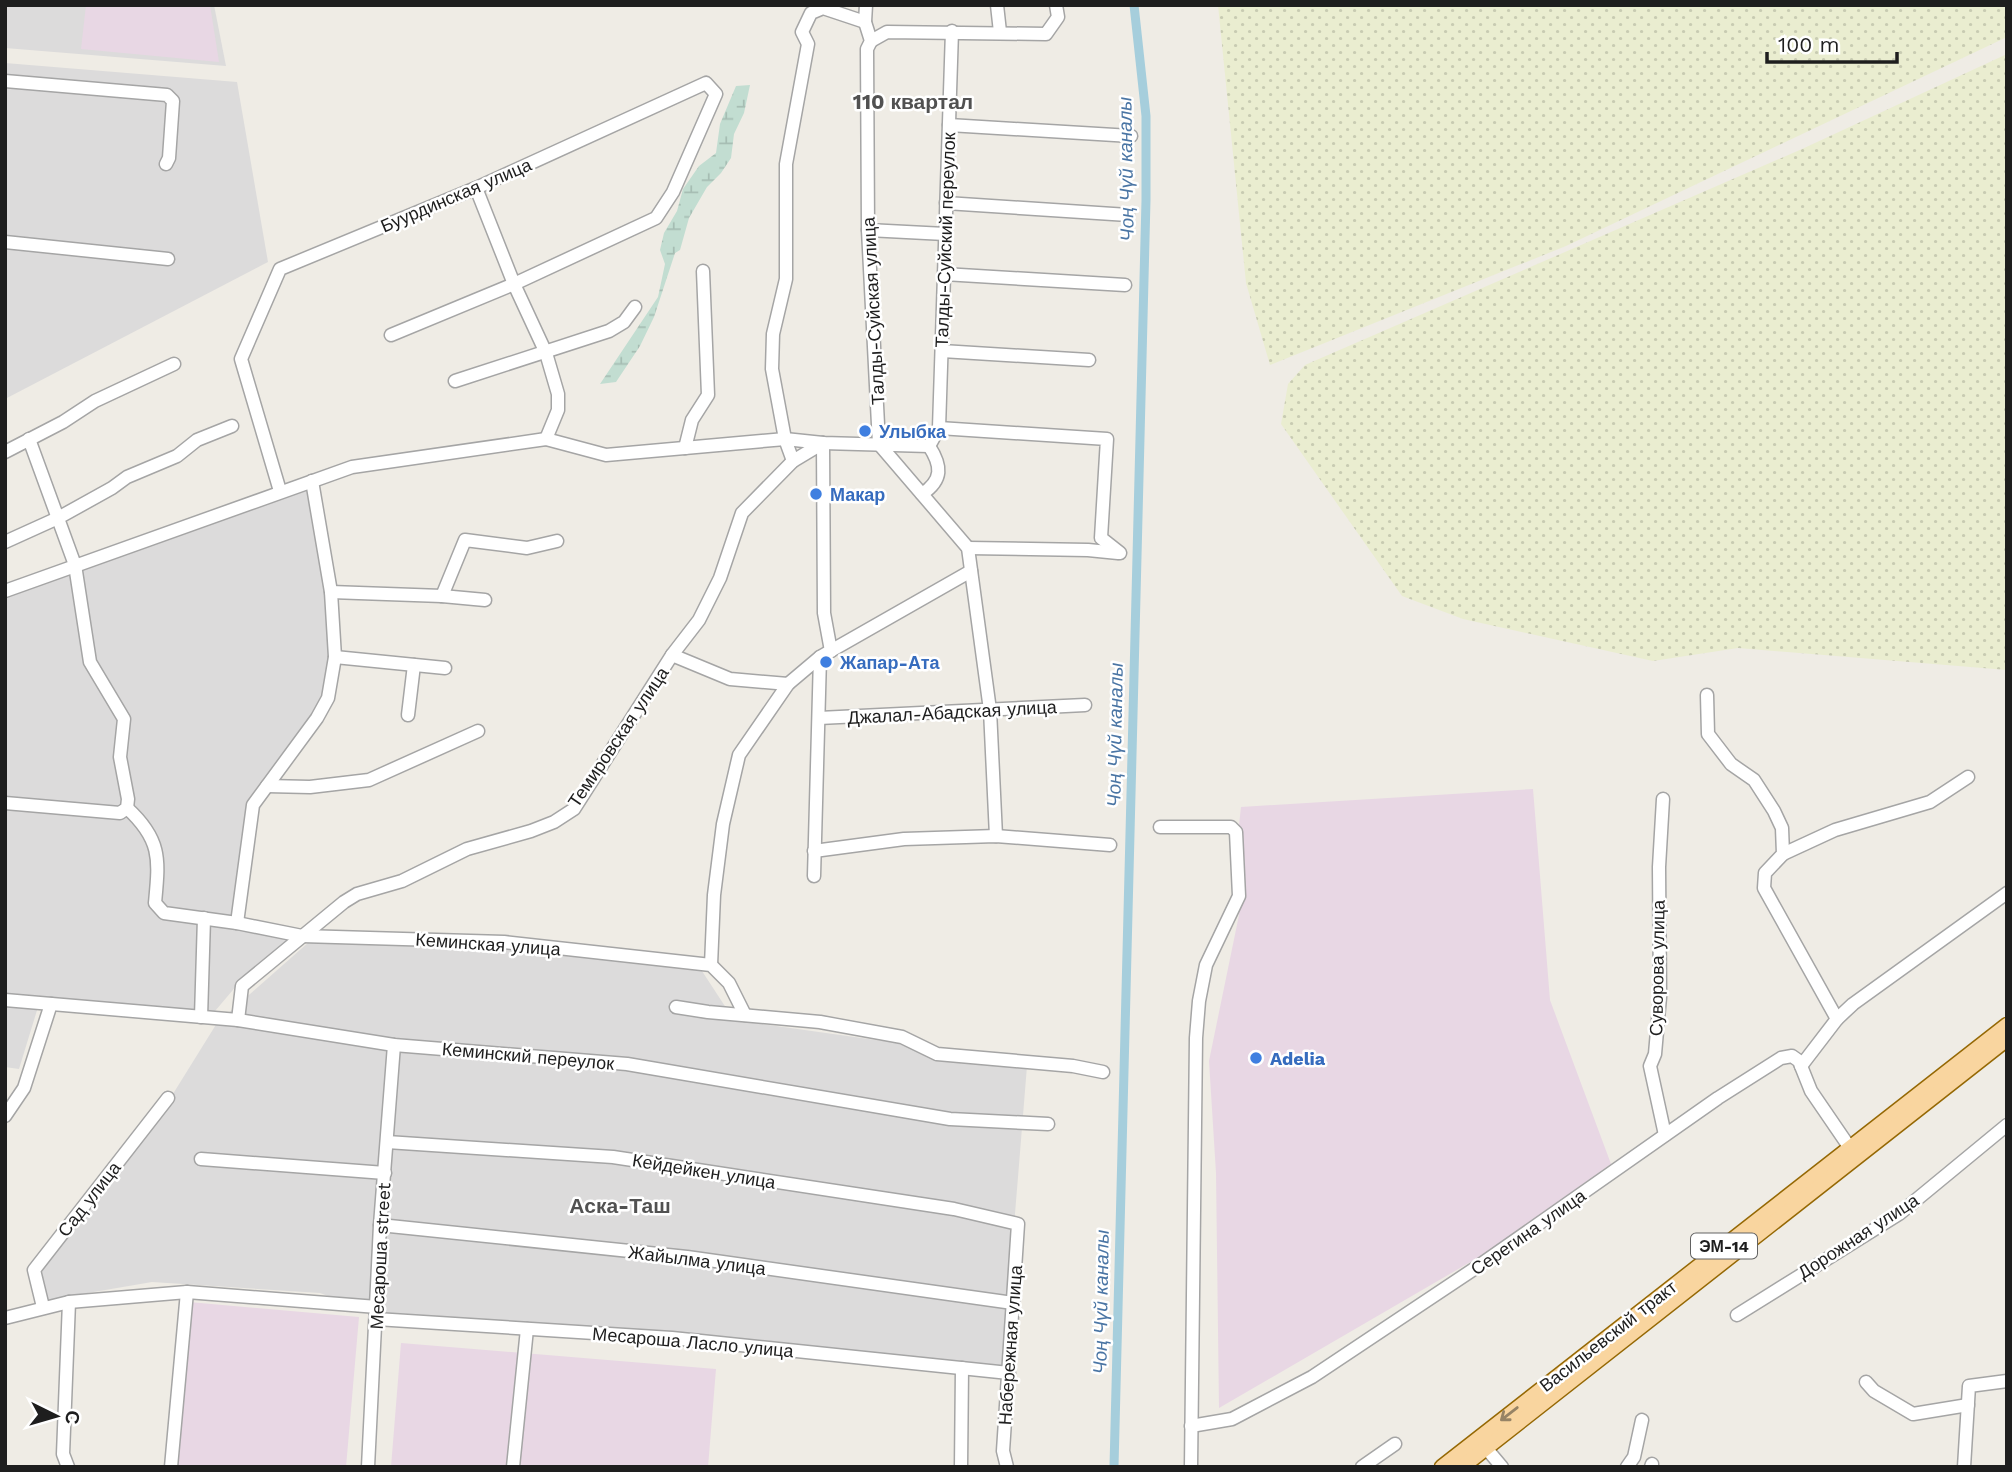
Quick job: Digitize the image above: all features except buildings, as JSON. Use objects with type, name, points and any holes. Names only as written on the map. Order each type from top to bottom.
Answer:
[{"type":"main road","name":"Васильевский тракт","points":[[1441,1467],[2007,1025]]},
{"type":"main road","name":"Васильевский тракт","points":[[1462,1467],[2004,1046]]},
{"type":"street","name":"Талды-Суйская улица","points":[[866,5],[864,22],[871,41],[867,49],[868,230],[879,444]]},
{"type":"street","points":[[997,5],[1000,32]]},
{"type":"street","points":[[793,461],[785,439],[772,369],[773,334],[786,279],[786,164],[808,44],[802,32],[811,13],[822,8],[864,22]]},
{"type":"street","points":[[871,41],[887,32],[1046,34],[1057,11]]},
{"type":"street","name":"Талды-Суйский переулок","points":[[929,446],[939,428],[952,31]]},
{"type":"street","points":[[5,81],[167,95],[173,101],[170,158],[166,164]]},
{"type":"street","name":"Буурдинская улица","points":[[280,491],[241,359],[280,269],[476,188],[706,83],[716,93],[673,192],[656,219],[514,284]]},
{"type":"street","points":[[949,125],[1131,136]]},
{"type":"street","points":[[476,188],[514,284],[546,353],[558,402],[558,410],[546,439]]},
{"type":"street","points":[[946,203],[1128,215]]},
{"type":"street","points":[[868,230],[945,234]]},
{"type":"street","points":[[5,242],[168,259]]},
{"type":"street","points":[[685,448],[692,419],[708,395],[703,271]]},
{"type":"street","points":[[944,274],[1125,285]]},
{"type":"street","points":[[391,335],[514,284]]},
{"type":"street","points":[[456,381],[609,331],[624,322],[635,307]]},
{"type":"street","points":[[942,351],[1089,360]]},
{"type":"street","points":[[5,452],[63,422],[94,401],[174,363]]},
{"type":"street","points":[[5,542],[58,518],[113,488],[127,477],[177,456],[197,440],[232,426]]},
{"type":"street","points":[[939,428],[1107,439],[1101,538],[1119,553],[968,548]]},
{"type":"street","points":[[5,803],[120,813],[127,808],[128,799],[120,757],[124,719],[90,662],[75,565],[29,439]]},
{"type":"street","points":[[5,591],[352,467],[546,439],[606,455],[785,439],[823,443],[929,446],[938,459],[939,472],[932,486],[922,494]]},
{"type":"street","points":[[814,876],[819,718],[826,654],[823,443]]},
{"type":"street","name":"Темировская улица","points":[[238,1020],[242,986],[344,902],[357,894],[402,881],[467,849],[554,822],[574,809],[672,655],[699,620],[715,588],[742,513],[793,461],[823,443]]},
{"type":"street","points":[[879,444],[968,548],[990,710],[996,836]]},
{"type":"street","points":[[237,923],[253,805],[317,718],[328,698],[335,657],[331,592],[312,481]]},
{"type":"street","points":[[442,596],[465,540],[527,548],[557,541]]},
{"type":"street","points":[[745,1014],[729,983],[711,965],[714,895],[723,824],[739,755],[789,684],[826,654],[971,571]]},
{"type":"street","points":[[331,592],[485,600]]},
{"type":"street","points":[[672,655],[730,679],[789,684]]},
{"type":"street","points":[[335,657],[444,668]]},
{"type":"street","points":[[408,715],[414,665]]},
{"type":"street","points":[[1707,695],[1708,734],[1731,764],[1755,780],[1782,828],[1783,854]]},
{"type":"street","name":"Джалал-Абадская улица","points":[[819,718],[1085,705]]},
{"type":"street","points":[[267,786],[310,788],[369,780],[478,731]]},
{"type":"street","points":[[1838,1019],[1764,888],[1765,873],[1783,854],[1835,830],[1930,802],[1968,778]]},
{"type":"street","name":"Суворова улица","points":[[1663,799],[1659,867],[1660,997],[1655,1054],[1650,1066],[1665,1135]]},
{"type":"street","name":"Кеминская улица","points":[[127,808],[149,832],[159,861],[155,903],[164,913],[237,923],[302,936],[505,942],[711,965]]},
{"type":"street","points":[[1160,827],[1231,827],[1236,832],[1239,896],[1206,965],[1196,1038],[1191,1467]]},
{"type":"street","points":[[814,851],[904,839],[996,836],[1110,845]]},
{"type":"street","points":[[1850,1148],[1811,1091],[1801,1066],[1853,1004],[2007,893]]},
{"type":"street","points":[[201,1017],[204,918]]},
{"type":"street","name":"Кеминский переулок","points":[[5,1000],[238,1020],[394,1045],[627,1064],[950,1119],[1048,1124]]},
{"type":"street","points":[[5,1116],[24,1088],[51,1004]]},
{"type":"street","points":[[676,1007],[820,1022],[902,1037],[937,1054],[1073,1066],[1103,1072]]},
{"type":"street","name":"Месароша street","points":[[368,1467],[380,1224],[394,1045]]},
{"type":"street","name":"Серегина улица","points":[[1191,1426],[1232,1419],[1312,1377],[1781,1058],[1795,1056],[1801,1066]]},
{"type":"street","name":"Сад улица","points":[[43,1307],[34,1270],[168,1098]]},
{"type":"street","name":"Дорожная улица","points":[[1737,1315],[1899,1214],[2007,1125]]},
{"type":"street","name":"Кейдейкен улица","points":[[387,1142],[613,1157],[954,1209],[1018,1224]]},
{"type":"street","points":[[201,1159],[385,1173]]},
{"type":"street","name":"Жайылма улица","points":[[380,1224],[687,1257],[1013,1303]]},
{"type":"street","name":"Набережная улица","points":[[1007,1467],[1003,1451],[1018,1224]]},
{"type":"street","points":[[171,1467],[187,1292]]},
{"type":"street","name":"Месароша Ласло улица","points":[[5,1318],[69,1302],[187,1292],[527,1328],[672,1338],[1009,1373]]},
{"type":"street","points":[[68,1467],[63,1454],[69,1302]]},
{"type":"street","points":[[513,1467],[527,1328]]},
{"type":"street","points":[[961,1467],[962,1368]]},
{"type":"street","points":[[1964,1467],[1969,1386],[2007,1381]]},
{"type":"street","points":[[1866,1382],[1874,1391],[1913,1414],[1968,1405]]},
{"type":"street","points":[[1627,1467],[1634,1457],[1642,1420]]},
{"type":"street","points":[[1363,1467],[1395,1444]]},
{"type":"street","points":[[1486,1448],[1502,1467]]},
{"type":"shaded area","points":[[5,5],[214,5],[226,66],[5,48]]},
{"type":"shaded area","points":[[86,5],[210,5],[219,62],[81,49]]},
{"type":"shaded area","points":[[5,63],[237,82],[268,262],[5,399]]},
{"type":"shaded area","points":[[308,488],[325,592],[330,659],[323,698],[248,803],[234,926],[291,938],[238,984],[204,1024],[38,1007],[19,1069],[5,1067],[5,596]]},
{"type":"shaded area","points":[[1533,789],[1550,1000],[1611,1164],[1491,1250],[1219,1408],[1216,1173],[1209,1061],[1239,915],[1241,886],[1238,834],[1241,807]]},
{"type":"shaded area","name":"Аска-Таш","points":[[309,942],[515,949],[700,968],[734,1020],[897,1043],[934,1058],[1027,1066],[1006,1368],[379,1315],[320,1293],[152,1282],[47,1300],[39,1273],[158,1118],[217,1023]]},
{"type":"shaded area","points":[[189,1302],[359,1317],[346,1467],[175,1467]]},
{"type":"shaded area","points":[[401,1343],[716,1369],[708,1467],[391,1467]]},
{"type":"green space","points":[[1218,5],[2007,5],[2007,37],[1566,246],[1270,365],[1246,283]]},
{"type":"green space","points":[[2007,54],[2007,670],[1738,648],[1653,661],[1463,619],[1402,596],[1281,424],[1288,384],[1305,365],[1802,149]]},
{"type":"green space","points":[[750,85],[744,113],[734,134],[731,158],[707,187],[689,218],[680,250],[675,253],[654,317],[640,346],[616,382],[600,384],[658,297],[665,264],[660,250],[664,233],[677,211],[683,189],[699,166],[716,153],[720,124],[736,86]]},
{"type":"waterway","name":"Чоң Чүй каналы","points":[[1114,1467],[1146,200],[1146,116],[1134,5]]},
{"type":"place","name":"Улыбка","points":[[865,431]]},
{"type":"place","name":"Макар","points":[[816,494]]},
{"type":"place","name":"Жапар-Ата","points":[[826,662]]},
{"type":"place","name":"Adelia","points":[[1256,1058]]},
{"type":"district","name":"110 квартал","points":[[913,101]]},
{"type":"district","name":"Аска-Таш","points":[[620,1205]]}]
